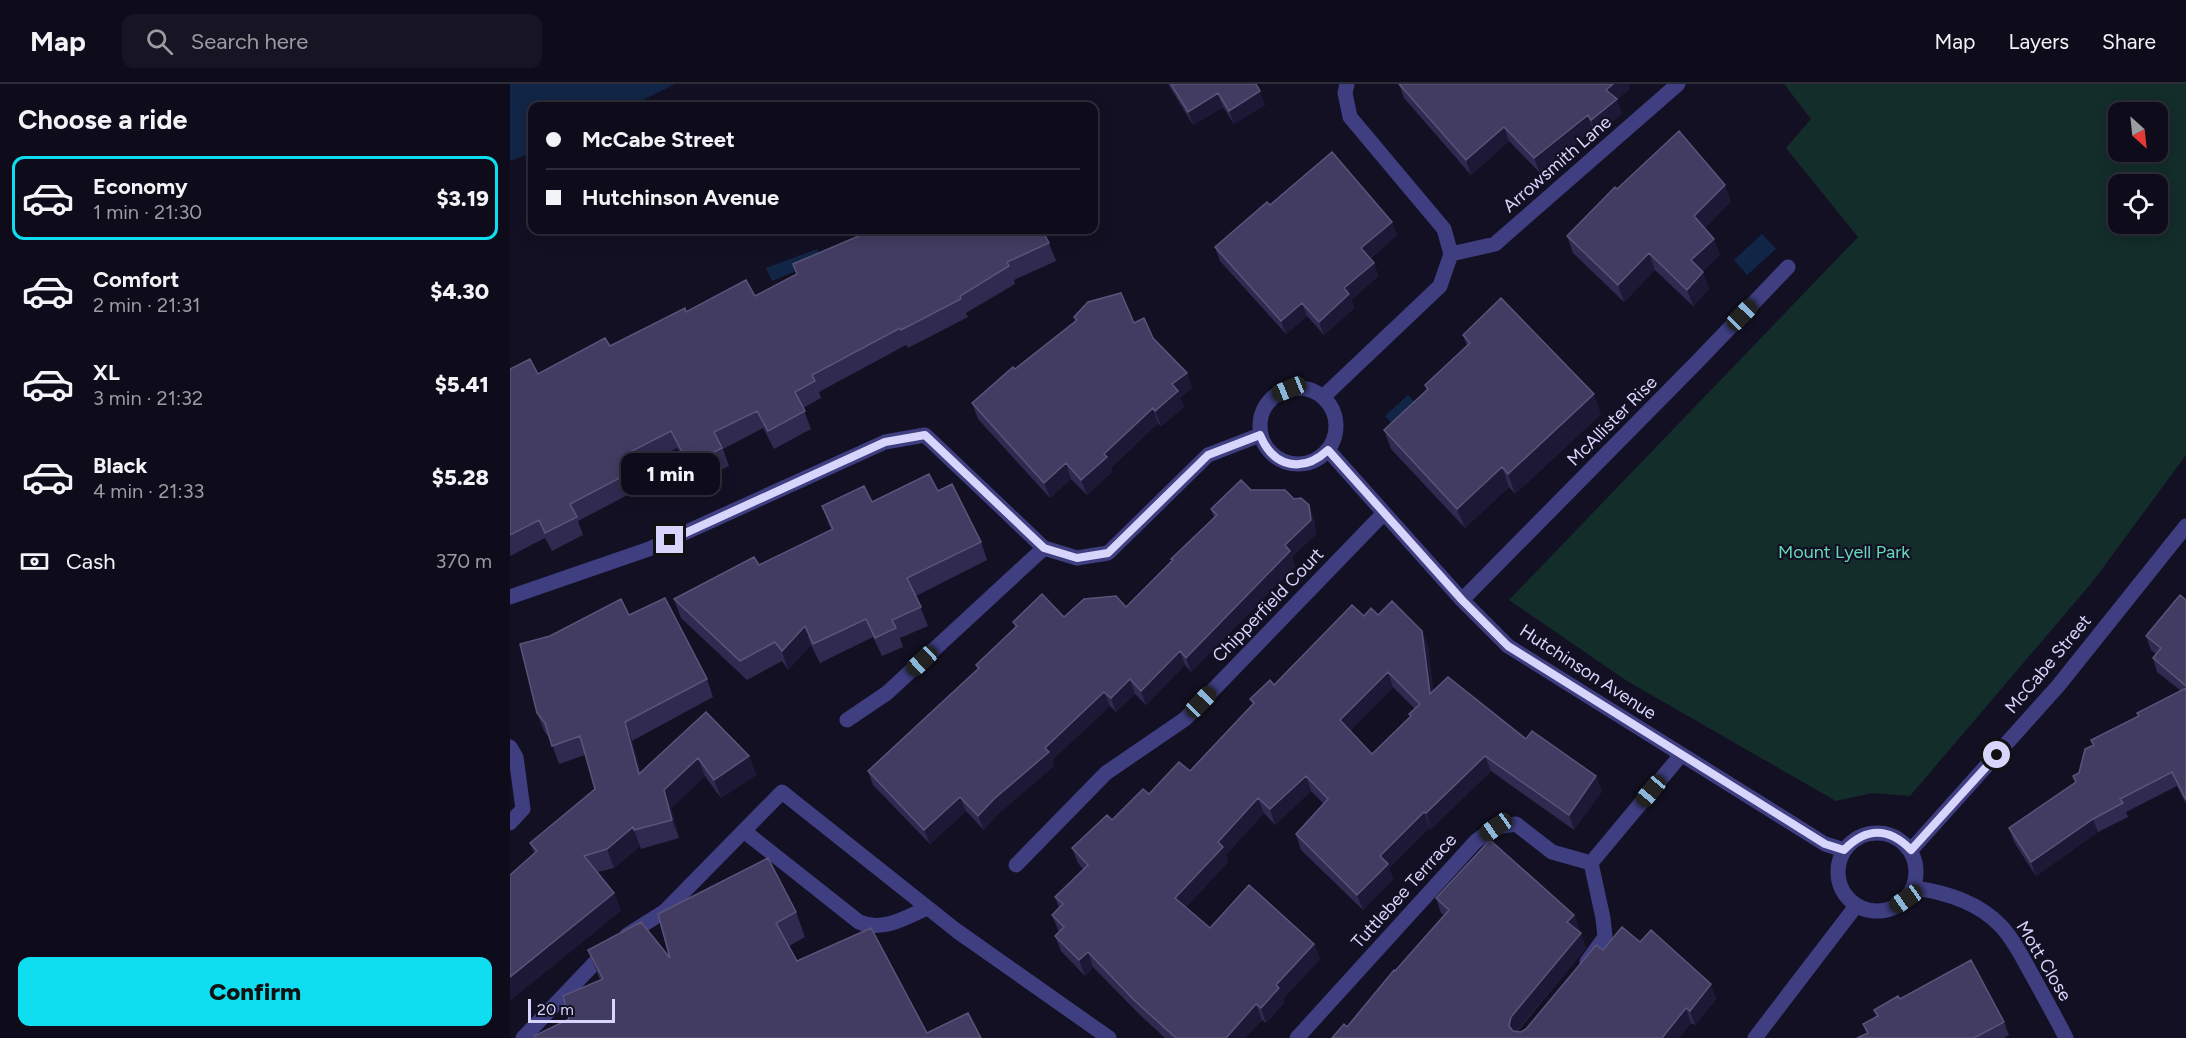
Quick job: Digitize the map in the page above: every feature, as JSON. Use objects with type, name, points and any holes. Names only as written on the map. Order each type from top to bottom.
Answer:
[{"type":"street","points":[[1323,397],[1440,286],[1451,254],[1444,229],[1350,117],[1345,93],[1347,84]]},
{"type":"street","name":"Arrowsmith Lane","points":[[1451,254],[1495,244],[1678,84]]},
{"type":"street","name":"McAllister Rise","points":[[1462,600],[1697,363],[1788,267]]},
{"type":"street","points":[[1301,388],[1323,397],[1331,406],[1336,428],[1334,440],[1328,450],[1318,459],[1307,463],[1289,463],[1272,455],[1260,435],[1259,423],[1262,411],[1278,393],[1301,388]]},
{"type":"street","points":[[510,597],[649,549],[885,442],[925,435],[1044,548],[1077,558],[1108,553],[1208,455],[1260,435]]},
{"type":"street","name":"Hutchinson Avenue","points":[[1328,450],[1462,600],[1508,646],[1825,844],[1844,850]]},
{"type":"street","name":"Chipperfield Court","points":[[1016,865],[1106,773],[1185,719],[1384,513]]},
{"type":"street","name":"McCabe Street","points":[[1911,850],[2058,686],[2186,526]]},
{"type":"street","points":[[847,720],[887,693],[1044,548]]},
{"type":"street","points":[[510,747],[516,758],[523,809],[510,823]]},
{"type":"street","points":[[1575,977],[1605,937],[1591,863],[1681,755]]},
{"type":"street","points":[[523,1038],[602,954],[633,930],[665,911],[782,792],[957,932],[1109,1038]]},
{"type":"street","name":"Tuttlebee Terrrace","points":[[1297,1038],[1476,841],[1496,827],[1516,824],[1552,852],[1591,863]]},
{"type":"street","points":[[744,831],[858,922],[870,927],[888,925],[927,908]]},
{"type":"street","points":[[1878,832],[1891,834],[1911,850],[1917,869],[1914,888],[1906,899],[1895,907],[1882,911],[1869,911],[1856,906],[1846,897],[1839,880],[1839,861],[1844,850],[1853,840],[1865,835],[1878,832]]},
{"type":"street","name":"Mott Close","points":[[1914,888],[1938,891],[1961,900],[1992,918],[2001,926],[2016,944],[2066,1038]]},
{"type":"street","points":[[1755,1038],[1856,906]]},
{"type":"street","points":[[543,1018],[550,1038]]},
{"type":"green space","name":"Mount Lyell Park","points":[[1784,84],[2186,84],[2186,455],[2094,580],[1910,796],[1872,793],[1836,801],[1627,681],[1509,600],[1858,237],[1786,148],[1811,119]]},
{"type":"water","points":[[510,84],[675,84],[639,102],[528,102],[528,154],[510,161]]},
{"type":"water","points":[[1762,234],[1776,249],[1747,275],[1734,260]]},
{"type":"water","points":[[817,249],[823,260],[772,281],[766,268]]},
{"type":"water","points":[[1408,395],[1422,410],[1399,431],[1385,416]]},
{"type":"building","points":[[1171,84],[1256,84],[1260,91],[1229,111],[1218,93],[1188,112]]},
{"type":"building","points":[[1399,84],[1613,84],[1606,90],[1617,99],[1591,120],[1588,115],[1534,158],[1504,127],[1466,160]]},
{"type":"building","points":[[1679,131],[1725,185],[1694,216],[1714,239],[1691,260],[1703,272],[1687,290],[1649,253],[1618,285],[1567,236],[1615,187],[1617,189]]},
{"type":"building","points":[[1332,152],[1392,222],[1361,248],[1374,263],[1344,288],[1349,294],[1319,322],[1302,303],[1281,321],[1215,247],[1267,202],[1270,205]]},
{"type":"building","points":[[862,234],[1044,234],[1049,243],[1007,262],[1009,266],[960,296],[961,299],[901,330],[900,328],[812,375],[815,381],[795,392],[805,411],[768,431],[757,411],[714,432],[722,448],[689,465],[671,431],[624,455],[633,471],[570,504],[577,517],[545,533],[539,520],[510,535],[510,369],[530,359],[538,374],[605,338],[610,346],[685,308],[686,312],[746,280],[755,296],[797,274],[793,264]]},
{"type":"building","points":[[1121,293],[1134,323],[1144,318],[1153,338],[1187,373],[1172,384],[1178,391],[1155,411],[1153,408],[1104,454],[1107,457],[1081,480],[1066,463],[1044,483],[972,403],[1013,367],[1015,369],[1077,320],[1074,317],[1088,302]]},
{"type":"building","points":[[1501,298],[1594,394],[1508,474],[1502,467],[1457,509],[1384,430],[1428,389],[1425,385],[1470,343],[1463,335]]},
{"type":"building","points":[[929,474],[938,491],[952,484],[981,542],[907,578],[921,607],[892,620],[896,628],[875,638],[866,619],[813,644],[805,626],[782,651],[775,642],[740,661],[674,599],[754,557],[759,565],[833,529],[822,506],[864,486],[872,502]]},
{"type":"building","points":[[1241,480],[1251,490],[1285,490],[1294,499],[1301,498],[1309,505],[1311,520],[1285,545],[1290,551],[1186,658],[1180,651],[1141,691],[1130,679],[1111,698],[1104,692],[1045,748],[1049,752],[994,799],[978,816],[960,797],[924,830],[868,771],[979,668],[976,665],[1017,626],[1013,622],[1042,594],[1064,617],[1084,599],[1116,596],[1126,607],[1217,515],[1211,509]]},
{"type":"building","points":[[2180,595],[2186,600],[2186,686],[2153,658],[2161,648],[2146,636]]},
{"type":"building","points":[[665,598],[707,679],[625,722],[639,774],[706,712],[749,756],[714,780],[698,758],[664,790],[672,820],[634,830],[633,827],[607,849],[584,856],[614,893],[510,977],[510,875],[537,851],[530,843],[595,789],[580,736],[552,746],[545,723],[537,713],[520,644],[550,636],[621,599],[629,615]]},
{"type":"building","points":[[1392,601],[1422,631],[1430,694],[1448,677],[1526,739],[1532,731],[1596,776],[1569,815],[1485,756],[1380,856],[1388,864],[1357,895],[1296,834],[1328,799],[1306,776],[1270,809],[1258,798],[1218,842],[1223,847],[1175,898],[1210,928],[1249,885],[1314,944],[1276,985],[1279,988],[1261,1008],[1256,1004],[1226,1038],[1176,1038],[1134,1000],[1088,952],[1079,960],[1055,936],[1064,927],[1052,915],[1063,904],[1055,897],[1088,865],[1072,848],[1107,815],[1112,820],[1143,789],[1149,794],[1179,762],[1190,771],[1254,703],[1250,699],[1270,680],[1274,685],[1352,605],[1364,616],[1371,608],[1378,615]],"holes":[[[1388,672],[1420,704],[1409,714],[1411,716],[1372,754],[1340,720]]]},
{"type":"building","points":[[2186,688],[2186,800],[2172,772],[2120,799],[2123,803],[2093,819],[2031,862],[2009,828],[2076,782],[2073,776],[2079,773],[2085,749],[2094,745],[2091,740],[2139,716],[2137,713]]},
{"type":"building","points":[[1490,840],[1574,915],[1567,922],[1581,933],[1511,1017],[1509,1026],[1513,1031],[1521,1032],[1526,1029],[1596,945],[1603,950],[1622,927],[1640,942],[1651,930],[1711,984],[1690,1011],[1686,1008],[1662,1038],[1332,1038],[1344,1024],[1347,1027],[1394,970],[1449,910],[1436,898]]},
{"type":"building","points":[[768,858],[796,912],[776,923],[797,961],[871,928],[927,1033],[968,1013],[981,1038],[535,1038],[534,1036],[569,1019],[563,996],[603,979],[588,950],[641,922],[670,958],[658,914]]},
{"type":"building","points":[[1971,960],[2004,1022],[1974,1038],[1857,1038],[1868,1033],[1863,1024],[1878,1016],[1874,1010],[1898,996],[1900,999]]},
{"type":"route","points":[[670,540],[885,442],[925,435],[1044,548],[1077,558],[1108,553],[1208,455],[1260,435],[1272,455],[1283,462],[1295,465],[1318,459],[1328,450],[1462,600],[1508,646],[1825,844],[1844,850],[1853,840],[1878,832],[1891,834],[1911,850],[1997,755]]}]
